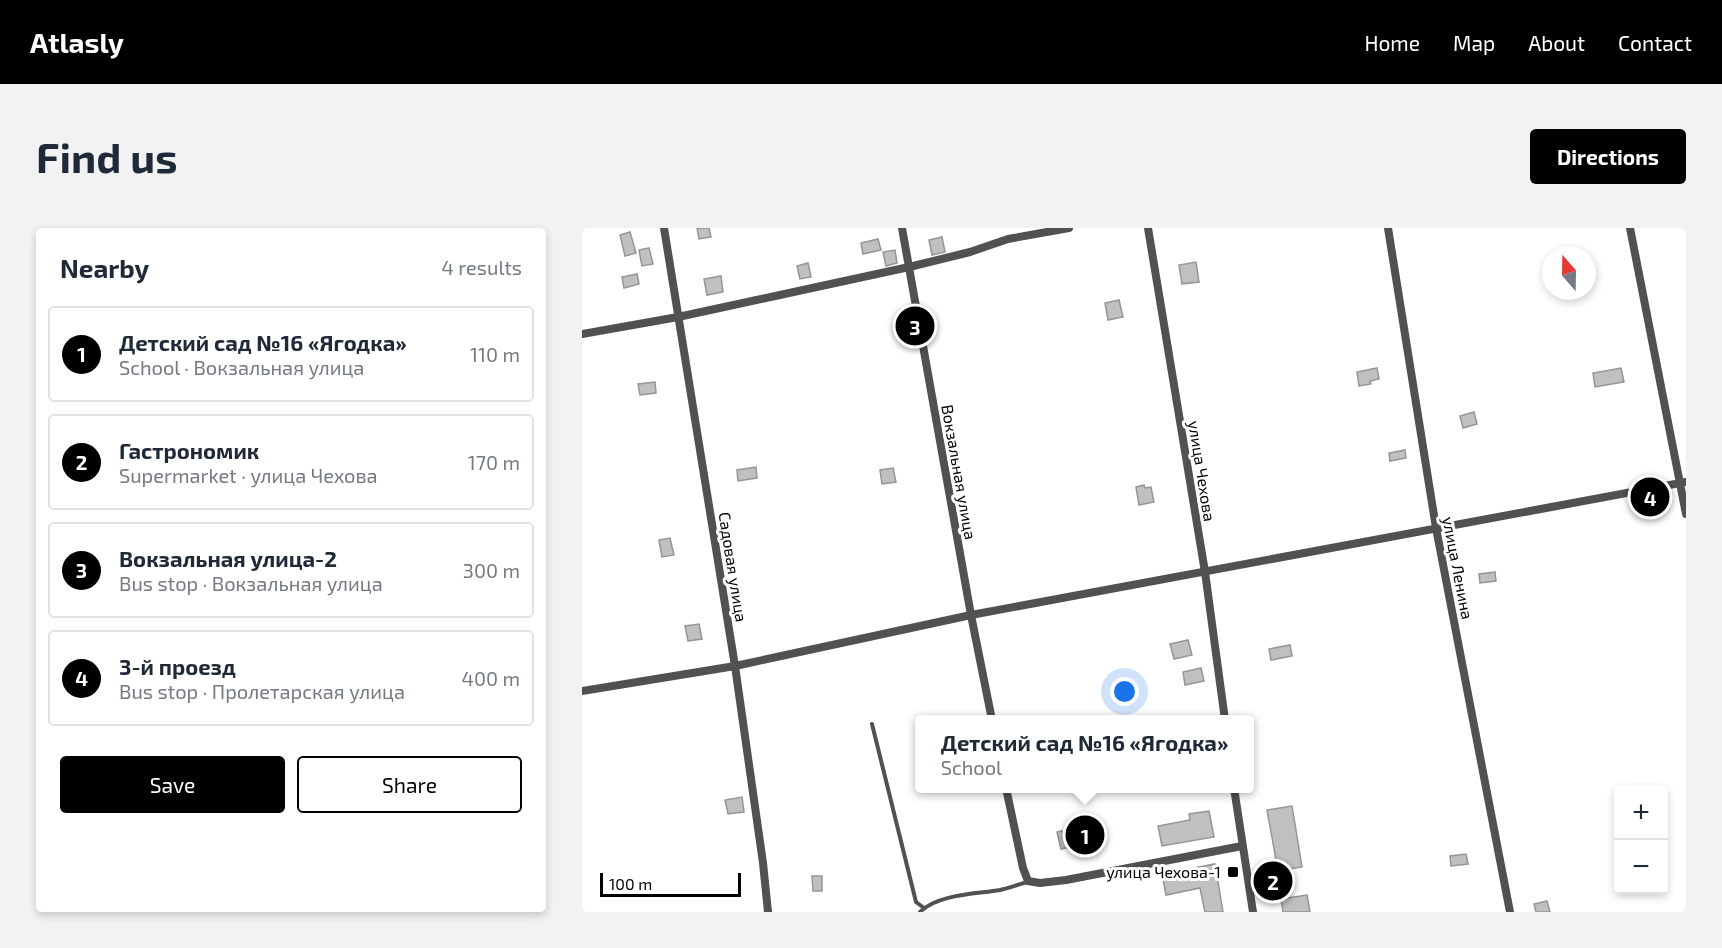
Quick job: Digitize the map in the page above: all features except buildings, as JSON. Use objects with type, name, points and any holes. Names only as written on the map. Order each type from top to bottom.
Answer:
[{"type":"street","name":"Садовая улица","points":[[664,228],[735,666],[764,863],[768,912]]},
{"type":"street","name":"Вокзальная улица","points":[[902,228],[991,715]]},
{"type":"street","points":[[582,334],[678,317],[909,267],[970,252],[1008,239],[1069,228]]},
{"type":"street","name":"улица Чехова","points":[[1148,228],[1205,572],[1224,715]]},
{"type":"street","name":"улица Ленина","points":[[1388,228],[1436,528],[1510,912]]},
{"type":"street","points":[[1630,228],[1683,482],[1686,514]]},
{"type":"street","points":[[582,691],[735,666],[971,615],[1683,482]]},
{"type":"street","points":[[1007,793],[1028,882],[1066,880],[1242,846]]},
{"type":"street","points":[[1235,793],[1253,912]]},
{"type":"lane","points":[[872,724],[916,902],[922,910],[951,897],[1003,889],[1028,882]]},
{"type":"place","name":"Вокзальная улица-2","points":[[915,326]]},
{"type":"place","name":"3-й проезд","points":[[1650,497]]},
{"type":"place","name":"Детский сад №16 «Ягодка»","points":[[1085,835]]},
{"type":"place","name":"улица Чехова-1","points":[[1233,872]]},
{"type":"place","name":"Гастрономик","points":[[1273,881]]}]
